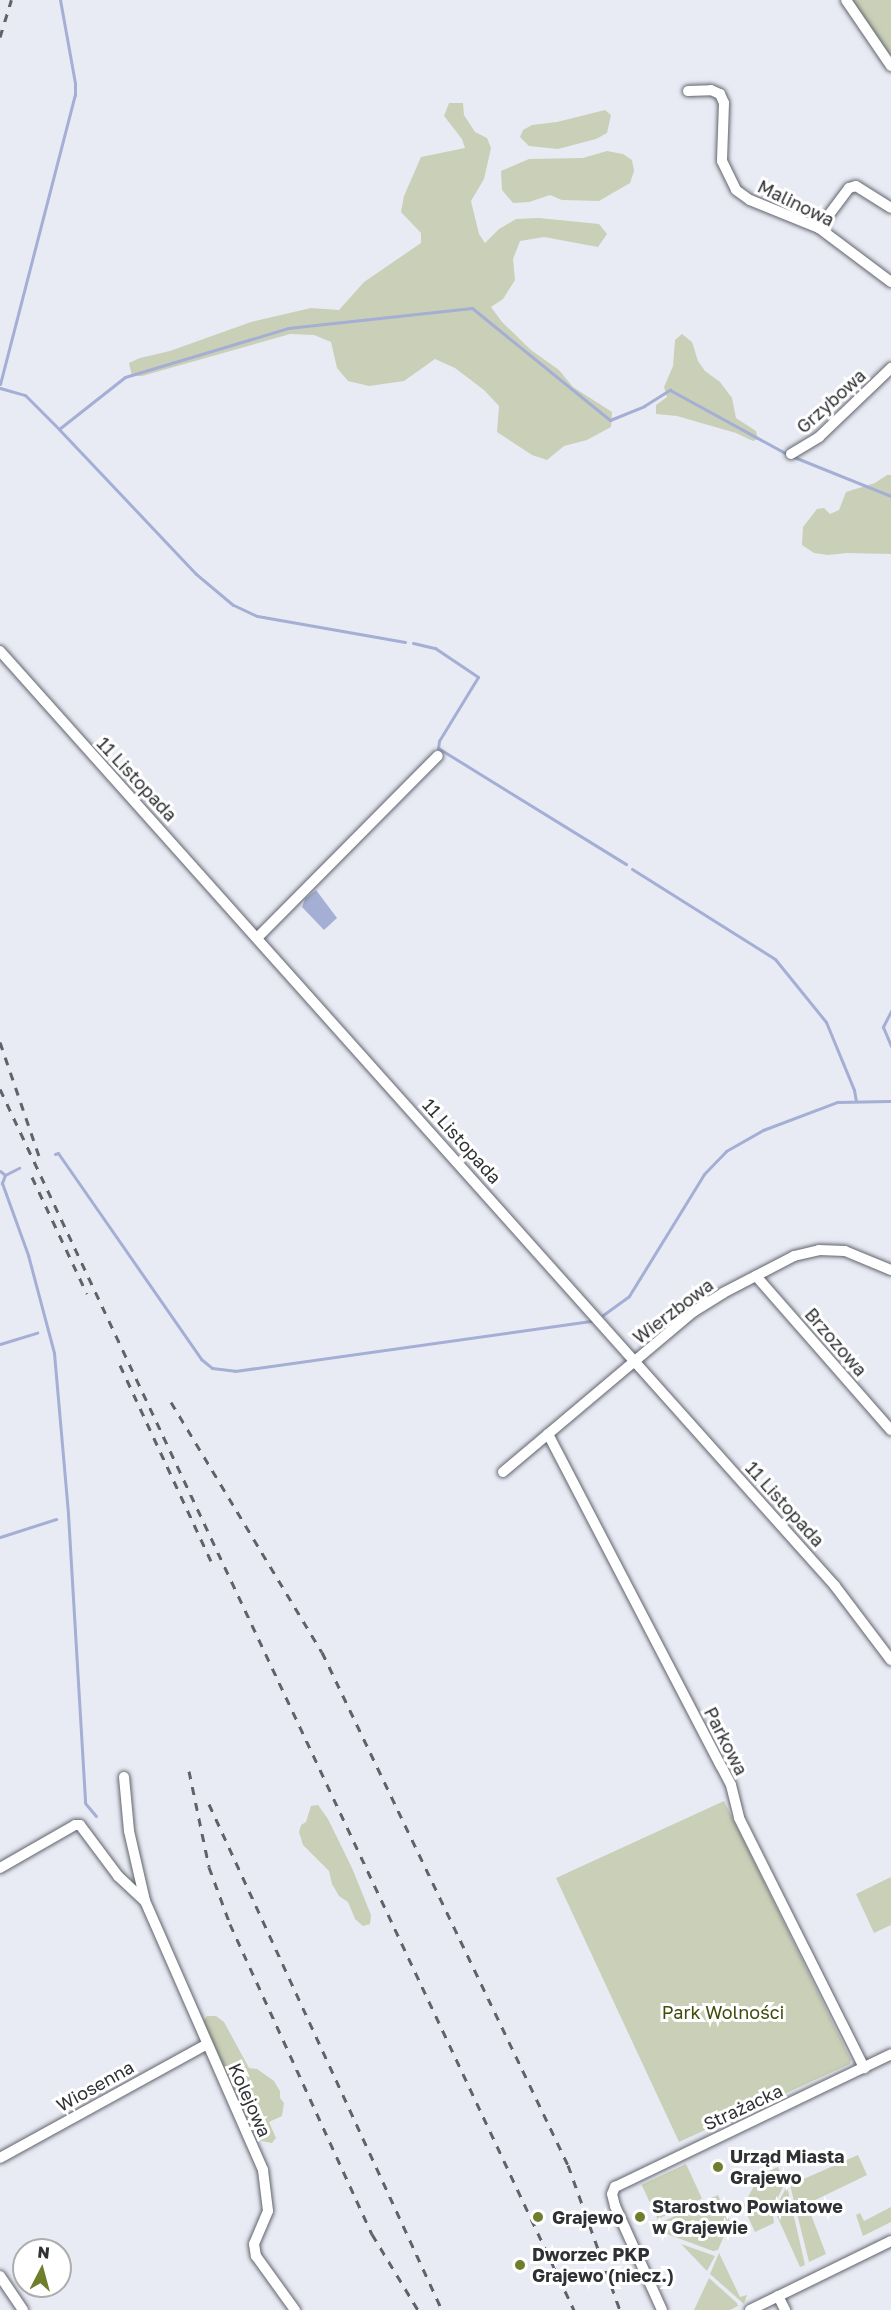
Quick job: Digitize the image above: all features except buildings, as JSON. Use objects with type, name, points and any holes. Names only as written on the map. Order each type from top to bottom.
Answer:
[{"type":"street","points":[[846,0],[891,66]]},
{"type":"street","name":"Malinowa","points":[[688,91],[711,90],[720,94],[724,103],[722,161],[736,190],[750,200],[819,228],[891,282]]},
{"type":"street","points":[[819,228],[849,188],[856,186],[891,208]]},
{"type":"street","name":"Grzybowa","points":[[791,454],[819,437],[891,368]]},
{"type":"street","name":"11 Listopada","points":[[0,651],[258,937],[835,1586],[891,1660]]},
{"type":"street","points":[[258,937],[438,756]]},
{"type":"street","name":"Wierzbowa","points":[[503,1472],[693,1312],[756,1276],[795,1256],[827,1249],[845,1251],[891,1270]]},
{"type":"street","name":"Brzozowa","points":[[756,1276],[891,1430]]},
{"type":"street","name":"Parkowa","points":[[548,1434],[726,1775],[739,1818],[864,2068]]},
{"type":"street","name":"Kolejowa","points":[[124,1777],[129,1831],[145,1901],[263,2170],[268,2211],[254,2244],[256,2256],[295,2310]]},
{"type":"street","name":"Kolejowa","points":[[0,1868],[75,1825],[80,1825],[118,1876],[145,1901]]},
{"type":"street","name":"Wiosenna","points":[[0,2158],[207,2044]]},
{"type":"street","name":"Strażacka","points":[[662,2310],[612,2194],[615,2187],[891,2054]]},
{"type":"street","points":[[750,2310],[891,2241]]},
{"type":"street","points":[[0,2276],[23,2310]]},
{"type":"street","points":[[778,2296],[785,2310]]},
{"type":"green space","points":[[852,0],[891,0],[891,56],[881,43]]},
{"type":"green space","points":[[449,103],[463,103],[464,115],[475,132],[487,138],[491,148],[484,179],[471,201],[479,234],[485,243],[499,229],[516,219],[539,218],[599,224],[607,234],[598,247],[544,237],[520,241],[513,259],[515,280],[503,299],[491,307],[502,322],[531,350],[559,370],[573,387],[612,412],[611,427],[587,440],[564,446],[547,460],[532,455],[497,432],[499,406],[484,390],[455,368],[435,359],[404,381],[369,386],[348,381],[337,368],[331,342],[314,335],[290,334],[142,376],[132,376],[129,363],[140,358],[170,351],[251,322],[311,308],[339,310],[364,282],[421,243],[421,233],[401,212],[404,196],[421,157],[465,148],[462,139],[444,116]]},
{"type":"green space","points":[[605,110],[611,115],[607,133],[596,139],[558,149],[529,146],[520,137],[523,130],[532,125],[557,122]]},
{"type":"green space","points":[[607,151],[623,154],[632,160],[634,171],[630,183],[599,201],[562,200],[550,195],[529,202],[513,203],[502,190],[501,171],[529,159],[583,158]]},
{"type":"green space","points":[[682,334],[692,342],[698,361],[705,371],[720,382],[732,398],[736,418],[756,431],[758,439],[753,441],[736,433],[677,416],[656,414],[656,405],[667,397],[664,387],[673,366],[675,340]]},
{"type":"green space","points":[[891,475],[891,554],[828,555],[814,553],[802,545],[803,527],[817,509],[824,508],[830,514],[839,510],[846,492],[875,483]]},
{"type":"green space","name":"Park Wolności","points":[[724,1801],[851,2060],[850,2064],[679,2142],[556,1878]]},
{"type":"green space","points":[[318,1805],[328,1819],[352,1868],[371,1915],[370,1924],[363,1926],[355,1919],[348,1902],[339,1896],[332,1884],[329,1871],[303,1845],[299,1832],[301,1825],[306,1822],[311,1806]]},
{"type":"green space","points":[[891,1877],[891,1925],[874,1933],[856,1894]]},
{"type":"green space","points":[[207,2016],[216,2016],[224,2022],[249,2068],[257,2069],[274,2081],[280,2091],[280,2098],[284,2103],[282,2116],[269,2122],[276,2138],[272,2143],[256,2140],[247,2124],[206,2031],[203,2022]]},
{"type":"green space","points":[[858,2155],[867,2175],[807,2204],[826,2254],[809,2262],[790,2185]]},
{"type":"green space","points":[[686,2164],[702,2198],[658,2219],[642,2185]]},
{"type":"green space","points":[[778,2167],[785,2183],[772,2209],[774,2223],[755,2232],[743,2206],[760,2175]]},
{"type":"green space","points":[[787,2186],[805,2265],[800,2267],[777,2216],[777,2205]]},
{"type":"green space","points":[[718,2195],[730,2222],[718,2250],[713,2251],[664,2233],[660,2223]]},
{"type":"green space","points":[[891,2207],[891,2222],[863,2236],[856,2215],[860,2213],[864,2221]]},
{"type":"green space","points":[[681,2244],[715,2256],[707,2271]]},
{"type":"green space","points":[[719,2253],[740,2297],[747,2295],[744,2304],[710,2274]]},
{"type":"green space","points":[[709,2278],[738,2306],[730,2310],[694,2310]]},
{"type":"water","points":[[316,890],[337,918],[324,930],[302,907],[305,899]]},
{"type":"waterway","points":[[0,384],[75,95],[75,83],[60,0]]},
{"type":"waterway","points":[[405,642],[257,616],[233,605],[196,574],[59,429],[125,377],[288,328],[472,308],[610,420],[644,406],[670,390],[785,453]]},
{"type":"waterway","points":[[0,388],[25,395],[59,429]]},
{"type":"waterway","points":[[794,457],[891,496]]},
{"type":"waterway","points":[[413,643],[435,648],[478,677],[439,741],[438,748],[626,864]]},
{"type":"waterway","points":[[632,869],[775,959],[826,1022],[854,1090],[856,1101]]},
{"type":"waterway","points":[[891,1011],[883,1027],[891,1046]]},
{"type":"waterway","points":[[603,1315],[629,1296],[704,1174],[726,1151],[763,1130],[837,1102],[891,1101]]},
{"type":"waterway","points":[[55,1154],[58,1153],[201,1359],[212,1368],[235,1371],[593,1321]]},
{"type":"waterway","points":[[5,1175],[19,1168]]},
{"type":"waterway","points":[[0,1171],[5,1175],[2,1183],[28,1255],[54,1353],[68,1514],[85,1803],[96,1816]]},
{"type":"waterway","points":[[0,1344],[37,1333]]},
{"type":"waterway","points":[[0,1537],[56,1519]]},
{"type":"railway","points":[[0,37],[11,0]]},
{"type":"railway","points":[[0,1042],[39,1156]]},
{"type":"railway","points":[[0,1089],[574,2310]]},
{"type":"railway","points":[[32,1177],[87,1294]]},
{"type":"railway","points":[[120,1365],[211,1561]]},
{"type":"railway","points":[[171,1402],[322,1652],[568,2165],[620,2310]]},
{"type":"railway","points":[[189,1771],[209,1867],[230,1924],[372,2234],[418,2310]]},
{"type":"railway","points":[[209,1804],[442,2310]]},
{"type":"place","name":"Urząd Miasta Grajewo","points":[[718,2167]]},
{"type":"place","name":"Grajewo","points":[[538,2217]]},
{"type":"place","name":"Starostwo Powiatowe w Grajewie","points":[[640,2217]]},
{"type":"place","name":"Dworzec PKP Grajewo (niecz.)","points":[[520,2265]]}]
